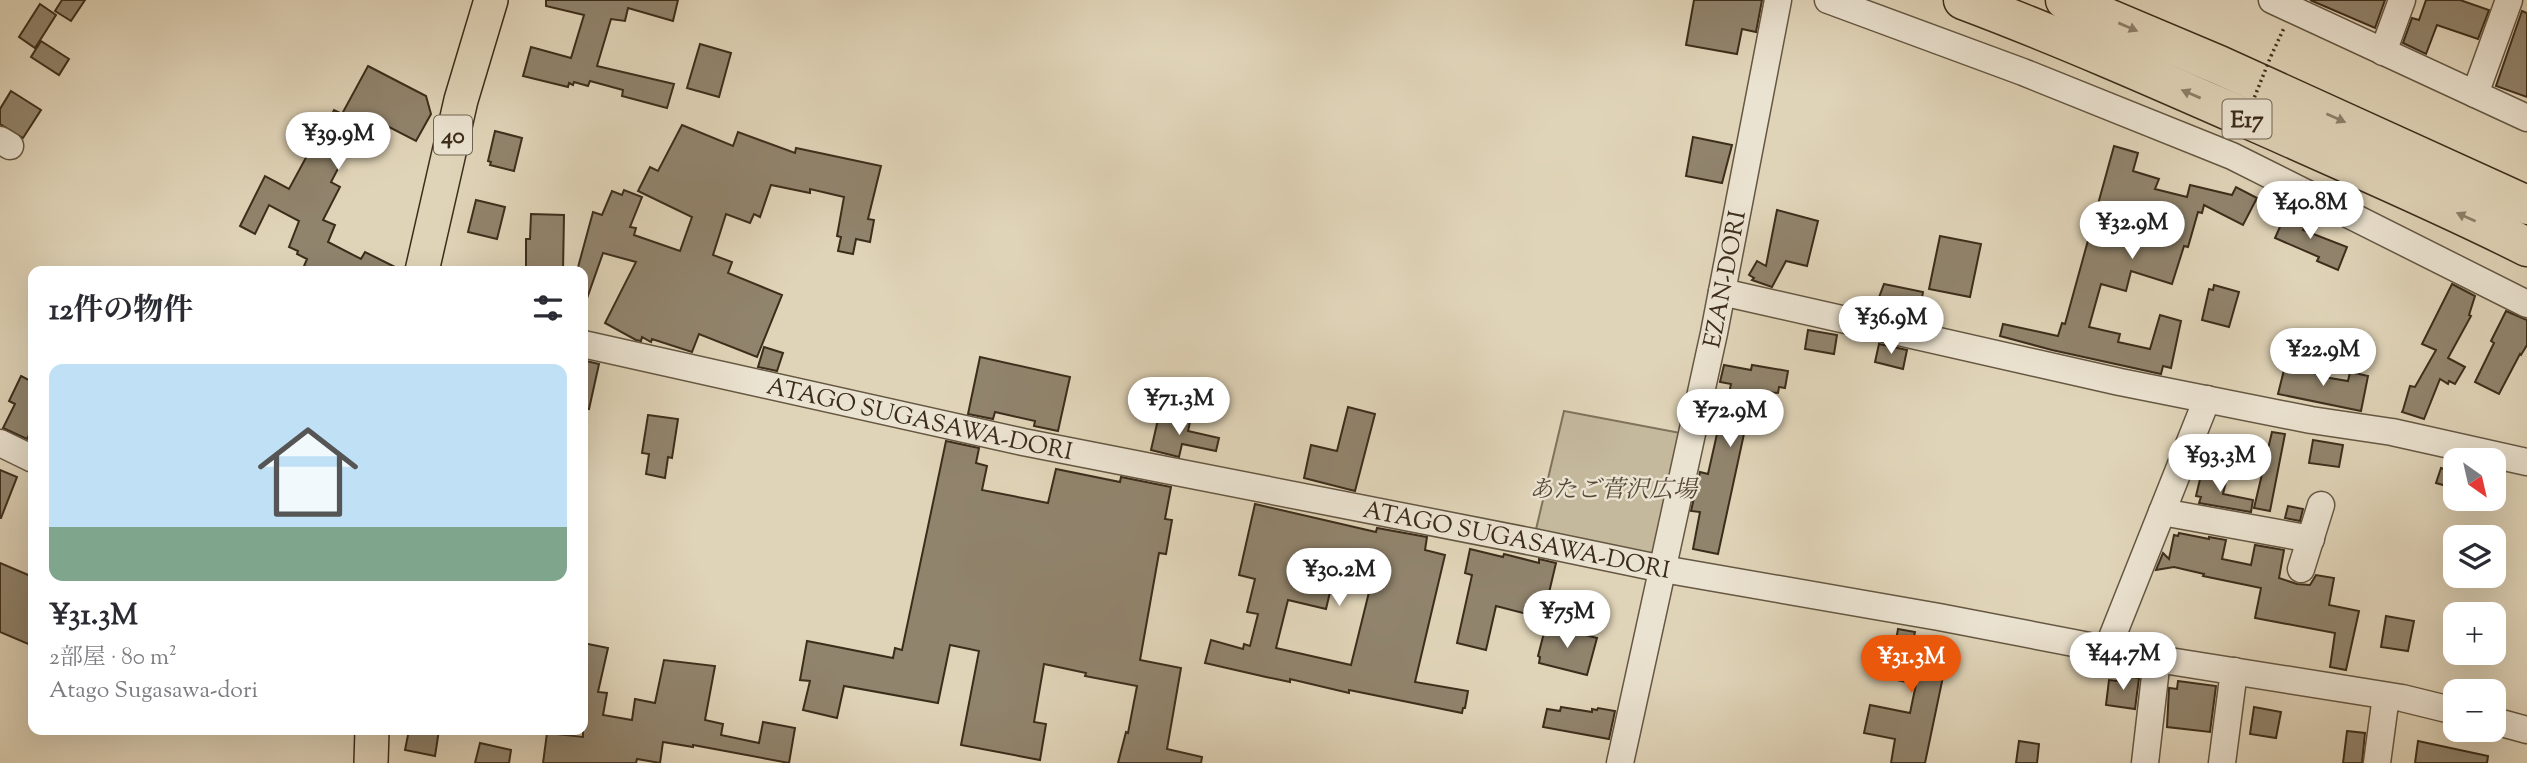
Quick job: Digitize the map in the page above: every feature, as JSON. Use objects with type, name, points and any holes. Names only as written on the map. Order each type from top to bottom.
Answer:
[{"type":"highway","name":"E17","points":[[1963,0],[2035,27],[2210,103],[2472,219],[2527,247]]},
{"type":"highway","name":"E17","points":[[2065,0],[2219,65],[2527,205]]},
{"type":"main road","name":"40","points":[[423,266],[461,100],[491,0]]},
{"type":"main road","points":[[371,763],[372,735]]},
{"type":"street","name":"EZAN-DORI","points":[[1620,763],[1722,292],[1778,0]]},
{"type":"street","points":[[1828,0],[2023,72],[2232,156],[2527,304]]},
{"type":"street","points":[[2383,52],[2402,0]]},
{"type":"street","points":[[2475,94],[2509,0]]},
{"type":"street","points":[[2286,3],[2383,52],[2527,118]]},
{"type":"street","points":[[1722,292],[2120,382],[2311,420],[2392,432],[2527,462]]},
{"type":"street","name":"ATAGO SUGASAWA-DORI","points":[[588,345],[1023,442],[1663,569],[1940,617],[2157,659],[2386,696],[2443,708]]},
{"type":"street","points":[[2107,650],[2207,399]]},
{"type":"street","points":[[0,443],[28,457]]},
{"type":"street","points":[[2301,569],[2321,505]]},
{"type":"street","points":[[2162,512],[2311,539]]},
{"type":"street","points":[[2145,763],[2157,659]]},
{"type":"street","points":[[2222,763],[2234,671]]},
{"type":"street","points":[[2377,763],[2386,696]]},
{"type":"street","points":[[2506,724],[2527,730]]},
{"type":"path","points":[[2238,138],[2271,56],[2286,3]]},
{"type":"green space","name":"あたご菅沢広場","points":[[1564,411],[1691,435],[1663,569],[1533,542]]},
{"type":"building","points":[[62,0],[85,0],[71,21],[55,11]]},
{"type":"building","points":[[546,0],[678,0],[673,21],[628,8],[625,21],[611,19],[597,66],[674,84],[667,108],[622,96],[623,90],[590,81],[588,86],[574,82],[573,85],[569,83],[568,87],[523,76],[531,47],[571,58],[584,15],[546,6]]},
{"type":"building","points":[[1694,0],[1762,0],[1756,32],[1742,29],[1737,54],[1686,45]]},
{"type":"building","points":[[2310,0],[2385,0],[2375,28]]},
{"type":"building","points":[[2426,0],[2460,0],[2489,10],[2478,39],[2437,25],[2426,54],[2403,43],[2412,18],[2419,20]]},
{"type":"building","points":[[40,4],[56,15],[35,48],[19,37]]},
{"type":"building","points":[[2522,11],[2527,13],[2527,97],[2496,86]]},
{"type":"building","points":[[41,41],[69,59],[59,75],[31,57]]},
{"type":"building","points":[[700,44],[731,53],[719,97],[687,88]]},
{"type":"building","points":[[368,66],[426,96],[431,114],[416,141],[366,115],[331,182],[340,187],[323,220],[335,225],[328,242],[361,259],[365,252],[393,266],[304,266],[307,259],[289,247],[299,221],[269,205],[255,234],[240,226],[265,176],[289,189],[334,110],[342,114]]},
{"type":"building","points":[[11,91],[41,110],[23,138],[0,124],[0,109]]},
{"type":"building","points":[[682,125],[733,146],[738,132],[795,153],[796,148],[881,166],[868,219],[874,220],[870,242],[856,239],[853,254],[838,251],[841,237],[837,236],[844,197],[810,189],[810,193],[771,185],[760,217],[754,214],[750,223],[726,214],[713,255],[732,262],[728,273],[782,295],[757,357],[699,334],[692,352],[652,339],[651,342],[642,337],[641,341],[636,340],[605,323],[636,262],[603,253],[588,296],[588,266],[578,266],[593,212],[602,215],[612,191],[622,195],[624,190],[642,197],[630,227],[636,228],[634,235],[680,251],[692,217],[638,191],[650,167],[658,171]]},
{"type":"building","points":[[495,131],[522,138],[514,171],[490,165],[491,162],[488,161]]},
{"type":"building","points":[[1693,137],[1732,145],[1722,183],[1686,176]]},
{"type":"building","points":[[2114,146],[2138,153],[2133,171],[2159,179],[2155,189],[2187,197],[2190,185],[2232,195],[2236,187],[2257,198],[2243,225],[2204,205],[2202,213],[2198,212],[2188,247],[2184,246],[2172,284],[2131,271],[2126,291],[2101,284],[2089,327],[2120,334],[2118,342],[2150,349],[2160,315],[2181,321],[2171,368],[2163,366],[2161,374],[2000,336],[2003,324],[2058,336],[2062,323],[2065,324]]},
{"type":"building","points":[[476,200],[505,207],[497,239],[468,232]]},
{"type":"building","points":[[1777,210],[1818,221],[1807,266],[1786,261],[1772,287],[1752,280],[1754,278],[1749,275],[1757,261],[1766,266]]},
{"type":"building","points":[[2287,211],[2308,221],[2303,230],[2347,247],[2338,270],[2317,261],[2319,257],[2275,238]]},
{"type":"building","points":[[531,214],[564,215],[563,266],[526,266],[526,239],[530,239]]},
{"type":"building","points":[[1940,236],[1981,244],[1970,297],[1929,289]]},
{"type":"building","points":[[1884,284],[1923,292],[1919,314],[1909,312],[1909,315],[1875,308]]},
{"type":"building","points":[[2452,284],[2475,296],[2469,315],[2471,316],[2448,358],[2465,367],[2455,384],[2449,381],[2448,384],[2440,379],[2424,419],[2402,412],[2410,386],[2415,387],[2436,350],[2422,344]]},
{"type":"building","points":[[2214,285],[2239,292],[2229,327],[2202,320],[2209,289],[2213,290]]},
{"type":"building","points":[[2506,311],[2527,320],[2527,345],[2499,394],[2475,382]]},
{"type":"building","points":[[1808,330],[1837,335],[1834,354],[1805,349]]},
{"type":"building","points":[[1879,344],[1907,350],[1903,369],[1875,362]]},
{"type":"building","points":[[764,347],[783,353],[777,371],[758,367]]},
{"type":"building","points":[[980,357],[1070,377],[1058,431],[1034,426],[1035,421],[995,412],[993,419],[968,414]]},
{"type":"building","points":[[588,361],[599,364],[588,409]]},
{"type":"building","points":[[2286,362],[2308,367],[2307,372],[2319,374],[2318,376],[2348,381],[2350,372],[2368,376],[2361,411],[2278,394]]},
{"type":"building","points":[[1724,365],[1751,370],[1752,365],[1788,371],[1785,388],[1779,387],[1778,393],[1766,392],[1764,408],[1750,406],[1718,554],[1693,549],[1700,512],[1691,511],[1700,472],[1708,474],[1721,416],[1724,417],[1731,384],[1720,382]]},
{"type":"building","points":[[21,376],[28,380],[27,439],[3,428],[15,404],[9,401]]},
{"type":"building","points":[[1348,407],[1375,414],[1355,491],[1304,478],[1311,445],[1337,451]]},
{"type":"building","points":[[648,415],[678,419],[672,458],[668,457],[665,478],[646,474],[649,454],[642,453]]},
{"type":"building","points":[[1159,415],[1190,422],[1188,431],[1219,438],[1216,451],[1182,444],[1179,457],[1151,450]]},
{"type":"building","points":[[2272,432],[2285,434],[2270,511],[2254,508]]},
{"type":"building","points":[[2313,440],[2343,445],[2339,467],[2309,463]]},
{"type":"building","points":[[946,441],[979,448],[976,463],[987,466],[982,490],[1048,503],[1056,469],[1120,482],[1121,477],[1171,487],[1165,519],[1172,520],[1166,554],[1159,553],[1140,660],[1181,668],[1167,749],[1202,757],[1201,763],[1118,763],[1126,732],[1128,733],[1137,686],[1085,676],[1086,673],[1044,664],[1034,722],[1046,724],[1040,760],[961,745],[979,651],[950,645],[938,703],[844,686],[837,718],[803,710],[810,681],[800,680],[807,641],[893,658],[895,648],[902,650]]},
{"type":"building","points":[[2441,468],[2443,469],[2443,485],[2436,483]]},
{"type":"building","points":[[0,470],[17,477],[1,518],[0,518]]},
{"type":"building","points":[[2202,471],[2227,478],[2223,494],[2253,500],[2251,512],[2199,503],[2201,497],[2196,496]]},
{"type":"building","points":[[1255,504],[1376,532],[1377,528],[1427,537],[1425,550],[1445,555],[1415,682],[1468,691],[1462,713],[1349,690],[1349,693],[1290,679],[1290,682],[1205,663],[1211,640],[1243,649],[1244,644],[1250,646],[1258,614],[1247,612],[1255,579],[1239,575]],"holes":[[[1340,550],[1375,558],[1351,665],[1276,648],[1288,600],[1326,609]]]},
{"type":"building","points":[[2288,506],[2303,509],[2300,521],[2285,518]]},
{"type":"building","points":[[2179,533],[2226,540],[2222,559],[2251,565],[2255,545],[2284,550],[2279,578],[2297,584],[2310,585],[2316,575],[2334,578],[2329,605],[2359,611],[2346,670],[2330,667],[2335,633],[2255,618],[2261,588],[2174,567],[2156,570],[2163,553],[2169,559],[2174,535],[2178,536]]},
{"type":"building","points":[[1470,549],[1539,563],[1539,559],[1556,563],[1543,618],[1496,606],[1486,650],[1457,643],[1472,575],[1465,573]]},
{"type":"building","points":[[0,563],[28,575],[28,644],[0,632]]},
{"type":"building","points":[[2386,616],[2414,621],[2408,651],[2381,647]]},
{"type":"building","points":[[1546,625],[1597,638],[1587,675],[1539,663],[1538,656]]},
{"type":"building","points":[[1898,629],[1915,632],[1914,636],[1950,643],[1925,763],[1891,763],[1895,739],[1864,733],[1870,705],[1910,713],[1916,684],[1878,676],[1886,644],[1895,646]]},
{"type":"building","points":[[588,644],[608,648],[598,692],[607,693],[603,715],[632,720],[635,699],[655,703],[664,660],[715,666],[705,720],[723,724],[721,735],[759,743],[763,722],[795,728],[789,763],[663,742],[660,763],[637,759],[636,763],[543,763],[547,735],[588,735]]},
{"type":"building","points":[[2118,675],[2139,678],[2135,709],[2106,705],[2109,680],[2117,681]]},
{"type":"building","points":[[2178,681],[2216,686],[2210,732],[2167,727],[2169,688],[2177,689]]},
{"type":"building","points":[[1561,707],[1592,712],[1592,709],[1598,708],[1615,711],[1609,739],[1543,727],[1547,709],[1560,711]]},
{"type":"building","points":[[2254,707],[2281,712],[2276,738],[2250,734]]},
{"type":"building","points":[[2347,731],[2365,733],[2362,763],[2343,763]]},
{"type":"building","points":[[408,735],[438,735],[435,756],[405,750]]},
{"type":"building","points":[[2019,741],[2039,744],[2037,763],[2016,763]]},
{"type":"building","points":[[2418,741],[2488,756],[2487,763],[2415,763]]},
{"type":"building","points":[[480,743],[511,750],[509,763],[475,763]]}]
